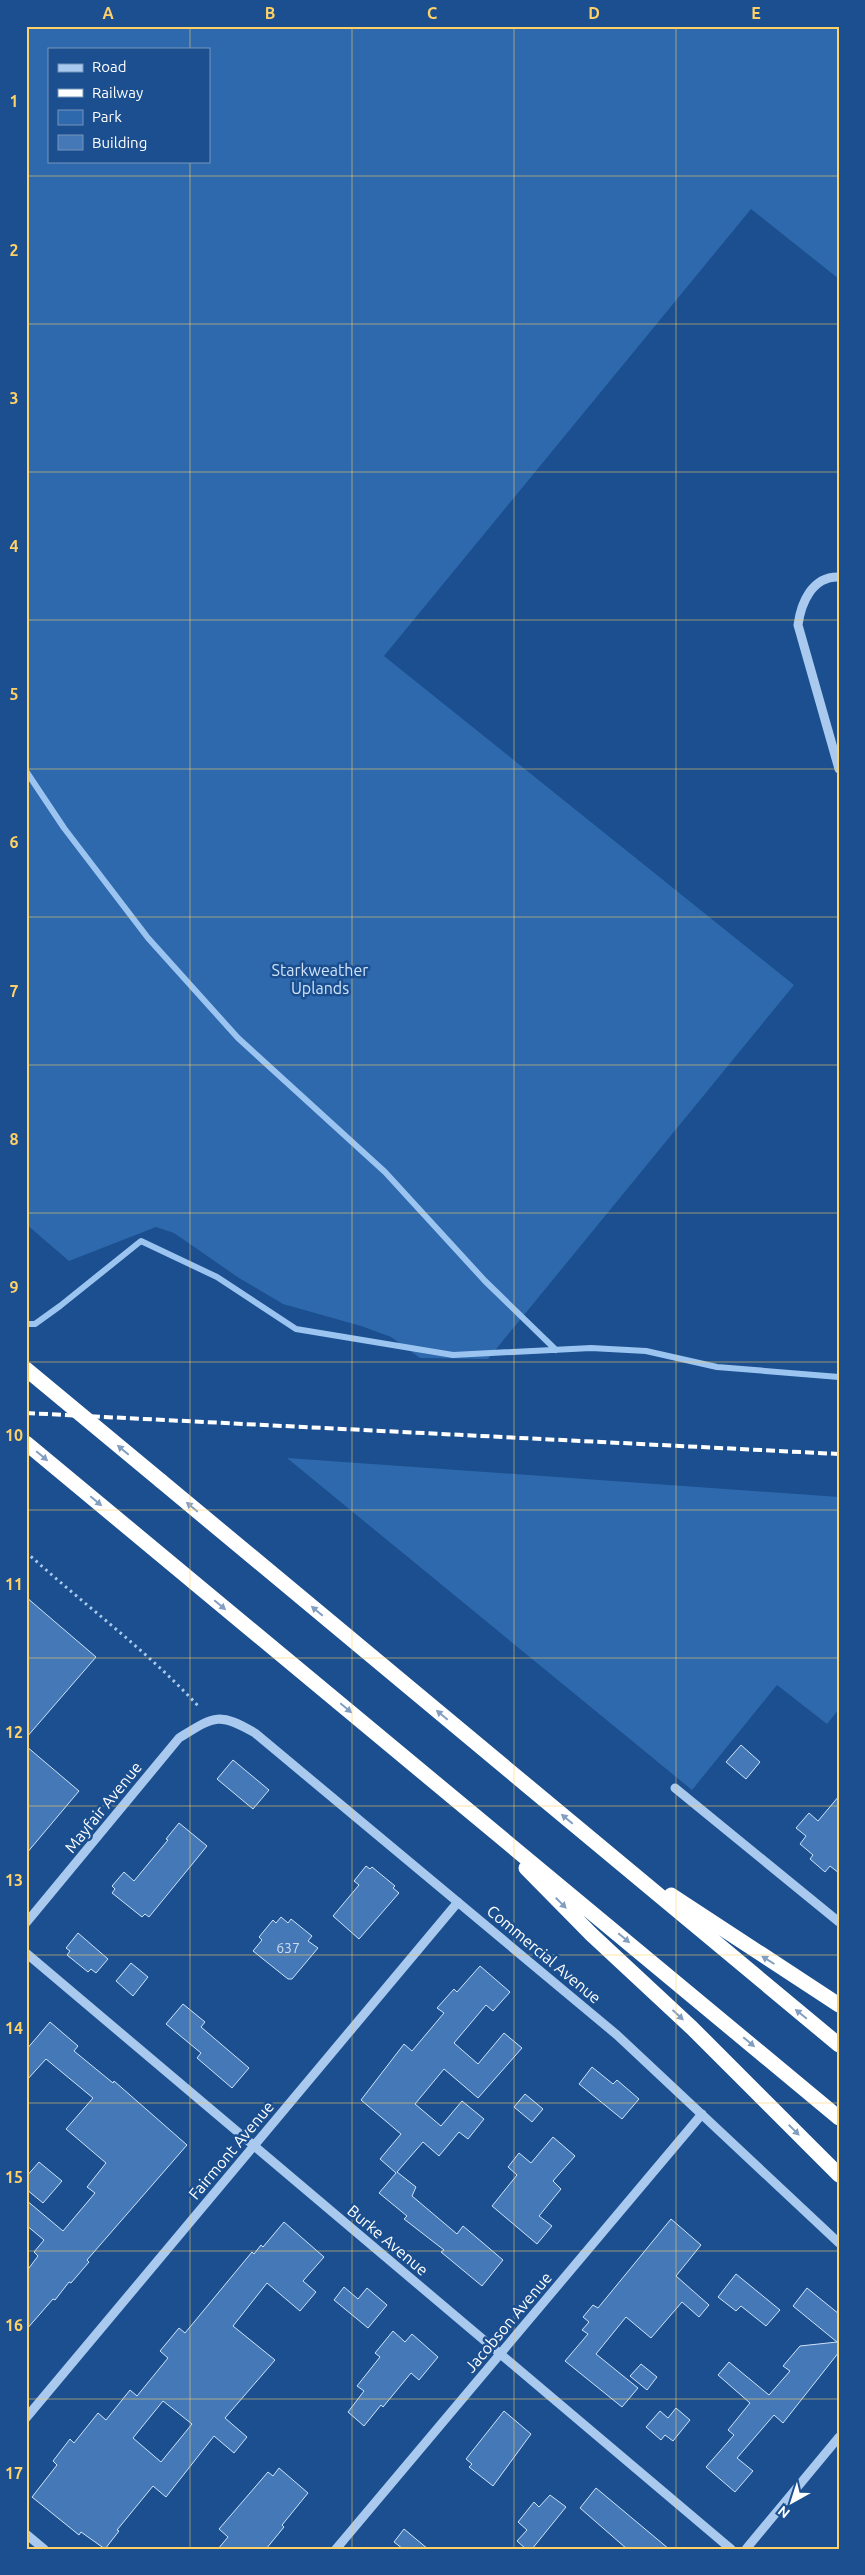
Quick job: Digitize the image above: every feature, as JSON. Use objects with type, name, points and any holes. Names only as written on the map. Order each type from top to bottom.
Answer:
[{"type":"highway","points":[[26,1369],[839,2045]]},
{"type":"highway","points":[[26,1443],[839,2118]]},
{"type":"highway","points":[[465,1806],[591,1934],[692,2028],[839,2175]]},
{"type":"highway","points":[[604,1851],[839,2006]]},
{"type":"street","points":[[839,577],[832,577],[816,585],[807,595],[801,606],[798,625],[839,769]]},
{"type":"street","name":"Commercial Avenue","points":[[210,1719],[236,1722],[255,1733],[458,1902],[617,2035],[839,2244]]},
{"type":"street","name":"Mayfair Avenue","points":[[26,1923],[179,1738],[210,1719]]},
{"type":"street","points":[[675,1788],[839,1922]]},
{"type":"street","name":"Fairmont Avenue","points":[[26,2418],[458,1902]]},
{"type":"street","name":"Burke Avenue","points":[[26,1953],[731,2549]]},
{"type":"street","name":"Jacobson Avenue","points":[[336,2549],[702,2114]]},
{"type":"street","points":[[746,2549],[839,2437]]},
{"type":"street","points":[[26,2534],[44,2549]]},
{"type":"path","points":[[26,1552],[163,1669],[210,1719]]},
{"type":"green space","name":"Starkweather Uplands","points":[[26,26],[839,26],[839,279],[751,209],[384,656],[794,985],[488,1359],[420,1358],[391,1337],[361,1326],[283,1304],[239,1278],[174,1233],[156,1227],[69,1261],[26,1224]]},
{"type":"green space","points":[[287,1458],[839,1497],[839,1709],[827,1724],[777,1685],[692,1790]]},
{"type":"building","points":[[26,1597],[96,1657],[26,1738]]},
{"type":"building","points":[[741,1745],[760,1762],[746,1779],[726,1762]]},
{"type":"building","points":[[26,1746],[79,1791],[26,1854]]},
{"type":"building","points":[[233,1760],[269,1790],[253,1809],[217,1779]]},
{"type":"building","points":[[839,1796],[839,1873],[830,1866],[825,1872],[810,1859],[813,1855],[800,1844],[806,1836],[796,1828],[809,1813],[818,1821]]},
{"type":"building","points":[[179,1823],[207,1846],[149,1917],[145,1914],[142,1917],[112,1893],[115,1889],[112,1886],[124,1872],[134,1881],[168,1840],[166,1839]]},
{"type":"building","points":[[366,1866],[370,1869],[372,1867],[395,1886],[393,1888],[399,1893],[359,1939],[333,1916],[359,1885],[354,1881]]},
{"type":"building","points":[[281,1917],[288,1923],[291,1919],[312,1936],[308,1941],[318,1948],[292,1979],[288,1979],[253,1951],[262,1940],[259,1937],[273,1920],[276,1923]]},
{"type":"building","points":[[78,1933],[108,1959],[96,1973],[91,1969],[88,1972],[67,1955],[70,1951],[66,1948]]},
{"type":"building","points":[[131,1963],[148,1977],[133,1996],[116,1981]]},
{"type":"building","points":[[480,1966],[510,1992],[493,2011],[486,2005],[454,2043],[478,2064],[504,2033],[522,2048],[478,2098],[444,2069],[415,2104],[441,2126],[462,2101],[484,2119],[468,2139],[459,2132],[439,2156],[423,2142],[397,2172],[416,2187],[412,2196],[457,2234],[463,2226],[503,2260],[482,2286],[441,2252],[444,2250],[404,2219],[407,2216],[379,2193],[396,2173],[380,2159],[401,2134],[361,2100],[404,2044],[412,2051],[444,2013],[437,2008],[454,1989],[457,1992]]},
{"type":"building","points":[[183,2004],[205,2022],[201,2027],[249,2068],[232,2088],[197,2058],[201,2053],[166,2024]]},
{"type":"building","points":[[50,2022],[78,2046],[74,2051],[113,2083],[114,2081],[187,2145],[87,2260],[89,2262],[71,2283],[69,2282],[55,2300],[53,2299],[26,2330],[26,2272],[38,2256],[34,2252],[44,2240],[26,2225],[26,2200],[63,2231],[95,2193],[87,2187],[106,2163],[66,2129],[93,2098],[46,2059],[26,2081],[26,2050]]},
{"type":"building","points":[[592,2067],[613,2084],[617,2080],[639,2099],[622,2119],[579,2084]]},
{"type":"building","points":[[525,2094],[543,2109],[532,2122],[514,2107]]},
{"type":"building","points":[[553,2137],[575,2156],[553,2181],[561,2189],[539,2216],[552,2226],[537,2244],[492,2206],[517,2175],[508,2167],[519,2153],[531,2163]]},
{"type":"building","points":[[39,2162],[62,2181],[43,2203],[26,2189],[26,2177]]},
{"type":"building","points":[[671,2219],[701,2245],[676,2276],[709,2305],[699,2317],[682,2302],[651,2338],[626,2317],[596,2354],[638,2388],[622,2407],[565,2361],[588,2334],[582,2330],[589,2322],[583,2317],[593,2305],[598,2308]]},
{"type":"building","points":[[284,2222],[324,2257],[303,2281],[316,2292],[300,2311],[267,2283],[233,2326],[275,2360],[225,2418],[247,2437],[234,2453],[214,2436],[166,2497],[153,2486],[117,2530],[119,2531],[105,2549],[81,2532],[79,2535],[32,2497],[57,2465],[53,2461],[70,2439],[74,2443],[98,2413],[106,2420],[130,2390],[137,2396],[168,2358],[160,2351],[179,2328],[185,2333],[252,2252],[254,2254],[261,2245],[263,2247]],"holes":[[[163,2401],[192,2424],[161,2462],[133,2438]]]},
{"type":"building","points":[[736,2274],[780,2310],[766,2326],[741,2306],[736,2311],[718,2297]]},
{"type":"building","points":[[344,2287],[358,2299],[367,2288],[387,2305],[368,2328],[334,2300]]},
{"type":"building","points":[[807,2288],[839,2314],[839,2352],[783,2423],[774,2415],[737,2458],[753,2471],[735,2492],[706,2467],[734,2435],[728,2430],[750,2403],[718,2375],[729,2362],[769,2395],[790,2371],[783,2366],[800,2346],[837,2342],[793,2306]]},
{"type":"building","points":[[393,2331],[405,2342],[412,2334],[438,2357],[419,2380],[411,2373],[383,2407],[381,2405],[364,2426],[348,2412],[364,2391],[357,2386],[380,2357],[375,2353]]},
{"type":"building","points":[[641,2364],[657,2377],[647,2390],[630,2376]]},
{"type":"building","points":[[676,2408],[690,2420],[673,2441],[665,2435],[661,2440],[646,2427],[660,2411],[668,2418]]},
{"type":"building","points":[[504,2411],[531,2434],[493,2486],[469,2467],[472,2464],[466,2459]]},
{"type":"building","points":[[279,2468],[308,2493],[282,2525],[284,2527],[266,2549],[218,2549],[228,2537],[219,2529],[268,2472],[273,2476]]},
{"type":"building","points":[[596,2488],[669,2549],[627,2549],[580,2508]]},
{"type":"building","points":[[550,2495],[566,2507],[532,2549],[526,2549],[517,2541],[527,2530],[518,2522],[534,2502],[539,2507]]},
{"type":"building","points":[[404,2529],[428,2549],[403,2549],[394,2542]]},
{"type":"waterway","points":[[26,771],[64,828],[148,938],[238,1038],[385,1172],[485,1281],[556,1350]]},
{"type":"waterway","points":[[26,1324],[35,1324],[60,1306],[141,1241],[217,1277],[296,1329],[453,1355],[591,1348],[646,1351],[717,1367],[839,1377]]},
{"type":"railway","points":[[26,1413],[839,1454]]}]
